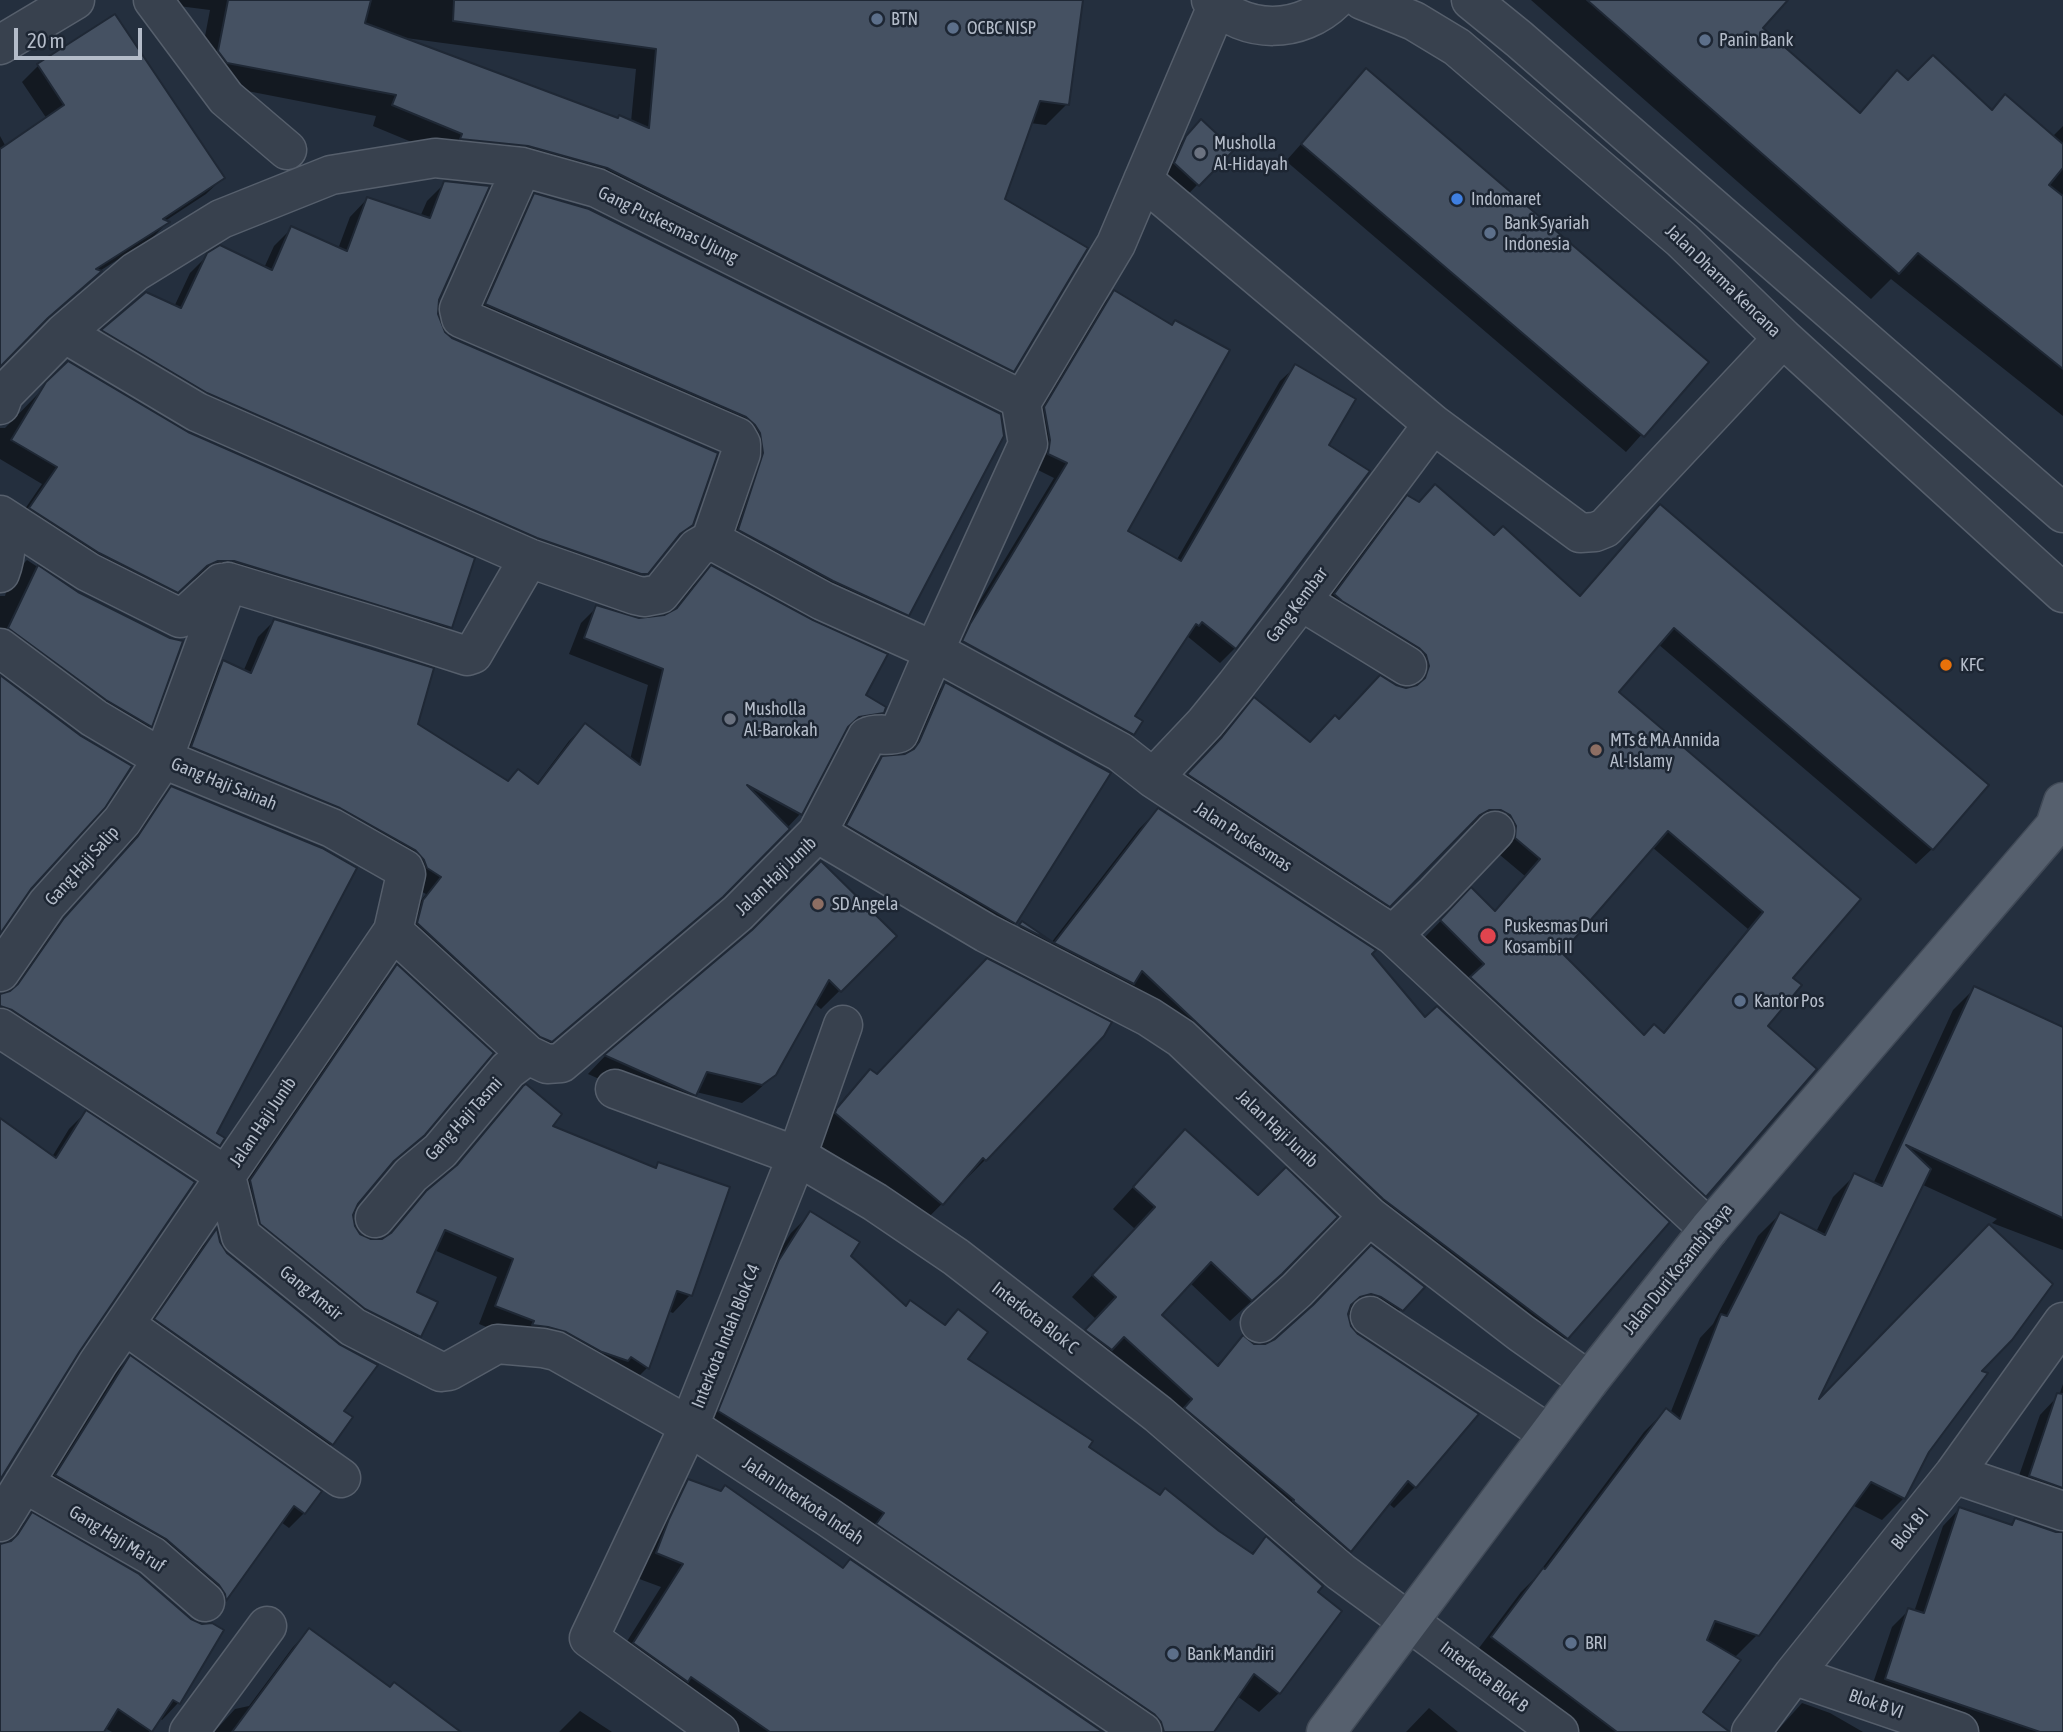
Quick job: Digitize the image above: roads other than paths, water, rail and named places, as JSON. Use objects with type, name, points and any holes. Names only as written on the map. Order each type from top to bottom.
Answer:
[{"type":"main road","name":"Jalan Duri Kosambi Raya","points":[[1326,1732],[1589,1381],[1709,1229],[2060,816]]},
{"type":"street","points":[[0,45],[75,0]]},
{"type":"street","points":[[153,0],[226,99],[287,150]]},
{"type":"street","points":[[817,833],[867,737],[899,733],[1028,444],[1021,403],[1116,244],[1214,3],[1234,17],[1252,24],[1272,27],[1310,18],[1335,0]]},
{"type":"street","name":"Jalan Dharma Kencana","points":[[1362,0],[1414,21],[1457,47],[1682,240],[1783,338],[2063,593]]},
{"type":"street","points":[[1471,0],[2063,513]]},
{"type":"street","name":"Gang Puskesmas Ujung","points":[[1,397],[64,333],[135,272],[221,219],[331,175],[435,158],[522,167],[597,188],[1016,397],[1021,403]]},
{"type":"street","points":[[64,333],[197,412],[529,558],[644,597],[660,594],[697,548],[711,540],[741,453],[741,444],[737,437],[461,318],[459,309],[522,167]]},
{"type":"street","points":[[1143,180],[1433,424],[1580,533],[1605,528],[1783,338]]},
{"type":"street","name":"Gang Kembar","points":[[1153,778],[1205,723],[1301,601],[1433,424]]},
{"type":"street","points":[[0,515],[88,572],[180,618],[185,617],[221,583],[228,582],[467,656],[473,654],[529,558]]},
{"type":"street","points":[[0,524],[5,540],[5,554],[0,573]]},
{"type":"street","name":"Jalan Puskesmas","points":[[711,540],[823,601],[934,651],[1120,752],[1153,778],[1393,935],[1709,1229]]},
{"type":"street","name":"Gang Haji Salip","points":[[0,972],[47,904],[122,821],[163,759],[228,582]]},
{"type":"street","points":[[1301,601],[1407,666]]},
{"type":"street","name":"Gang Haji Sainah","points":[[0,648],[94,718],[163,759],[332,828],[404,869],[393,931]]},
{"type":"street","points":[[1393,935],[1494,831]]},
{"type":"street","name":"Jalan Haji Junib","points":[[0,1522],[98,1363],[393,931],[528,1055],[547,1064],[561,1063],[738,913],[817,833],[986,933],[1149,1017],[1181,1038],[1369,1216],[1521,1333],[1589,1381]]},
{"type":"street","name":"Interkota Indah Blok C4","points":[[719,1732],[589,1639],[689,1426],[797,1156],[843,1025]]},
{"type":"street","name":"Jalan Haji Junib","points":[[0,1028],[226,1176]]},
{"type":"street","name":"Gang Haji Tasmi","points":[[375,1218],[411,1175],[440,1151],[508,1070],[528,1055]]},
{"type":"street","name":"Interkota Blok C","points":[[615,1089],[797,1156],[876,1202],[956,1256],[1158,1415],[1341,1572],[1409,1621]]},
{"type":"street","name":"Gang Amsir","points":[[226,1176],[241,1237],[353,1327],[442,1372]]},
{"type":"street","points":[[1260,1324],[1369,1216]]},
{"type":"street","points":[[1370,1316],[1549,1434]]},
{"type":"street","name":"Blok B I","points":[[1751,1732],[1793,1675],[1954,1474],[2063,1322]]},
{"type":"street","points":[[125,1325],[341,1478]]},
{"type":"street","name":"Jalan Interkota Indah","points":[[442,1372],[449,1371],[497,1344],[556,1351],[689,1426],[840,1525],[1142,1732]]},
{"type":"street","points":[[1954,1474],[2063,1511]]},
{"type":"street","name":"Gang Haji Ma'ruf","points":[[24,1483],[152,1556],[205,1602]]},
{"type":"street","name":"Interkota Blok B","points":[[1409,1621],[1559,1732]]},
{"type":"street","points":[[189,1732],[267,1626]]},
{"type":"street","name":"Blok B VI","points":[[1793,1675],[1959,1732]]},
{"type":"place","name":"BTN","points":[[877,19]]},
{"type":"place","name":"OCBC NISP","points":[[953,28]]},
{"type":"place","name":"Panin Bank","points":[[1705,40]]},
{"type":"place","name":"Musholla Al-Hidayah","points":[[1200,153]]},
{"type":"place","name":"Indomaret","points":[[1457,199]]},
{"type":"place","name":"Bank Syariah Indonesia","points":[[1490,233]]},
{"type":"place","name":"KFC","points":[[1946,665]]},
{"type":"place","name":"Musholla Al-Barokah","points":[[730,719]]},
{"type":"place","name":"MTs & MA Annida Al-Islamy","points":[[1596,750]]},
{"type":"place","name":"SD Angela","points":[[818,904]]},
{"type":"place","name":"Puskesmas Duri Kosambi II","points":[[1488,936]]},
{"type":"place","name":"Kantor Pos","points":[[1740,1001]]},
{"type":"place","name":"BRI","points":[[1571,1643]]},
{"type":"place","name":"Bank Mandiri","points":[[1173,1654]]}]
